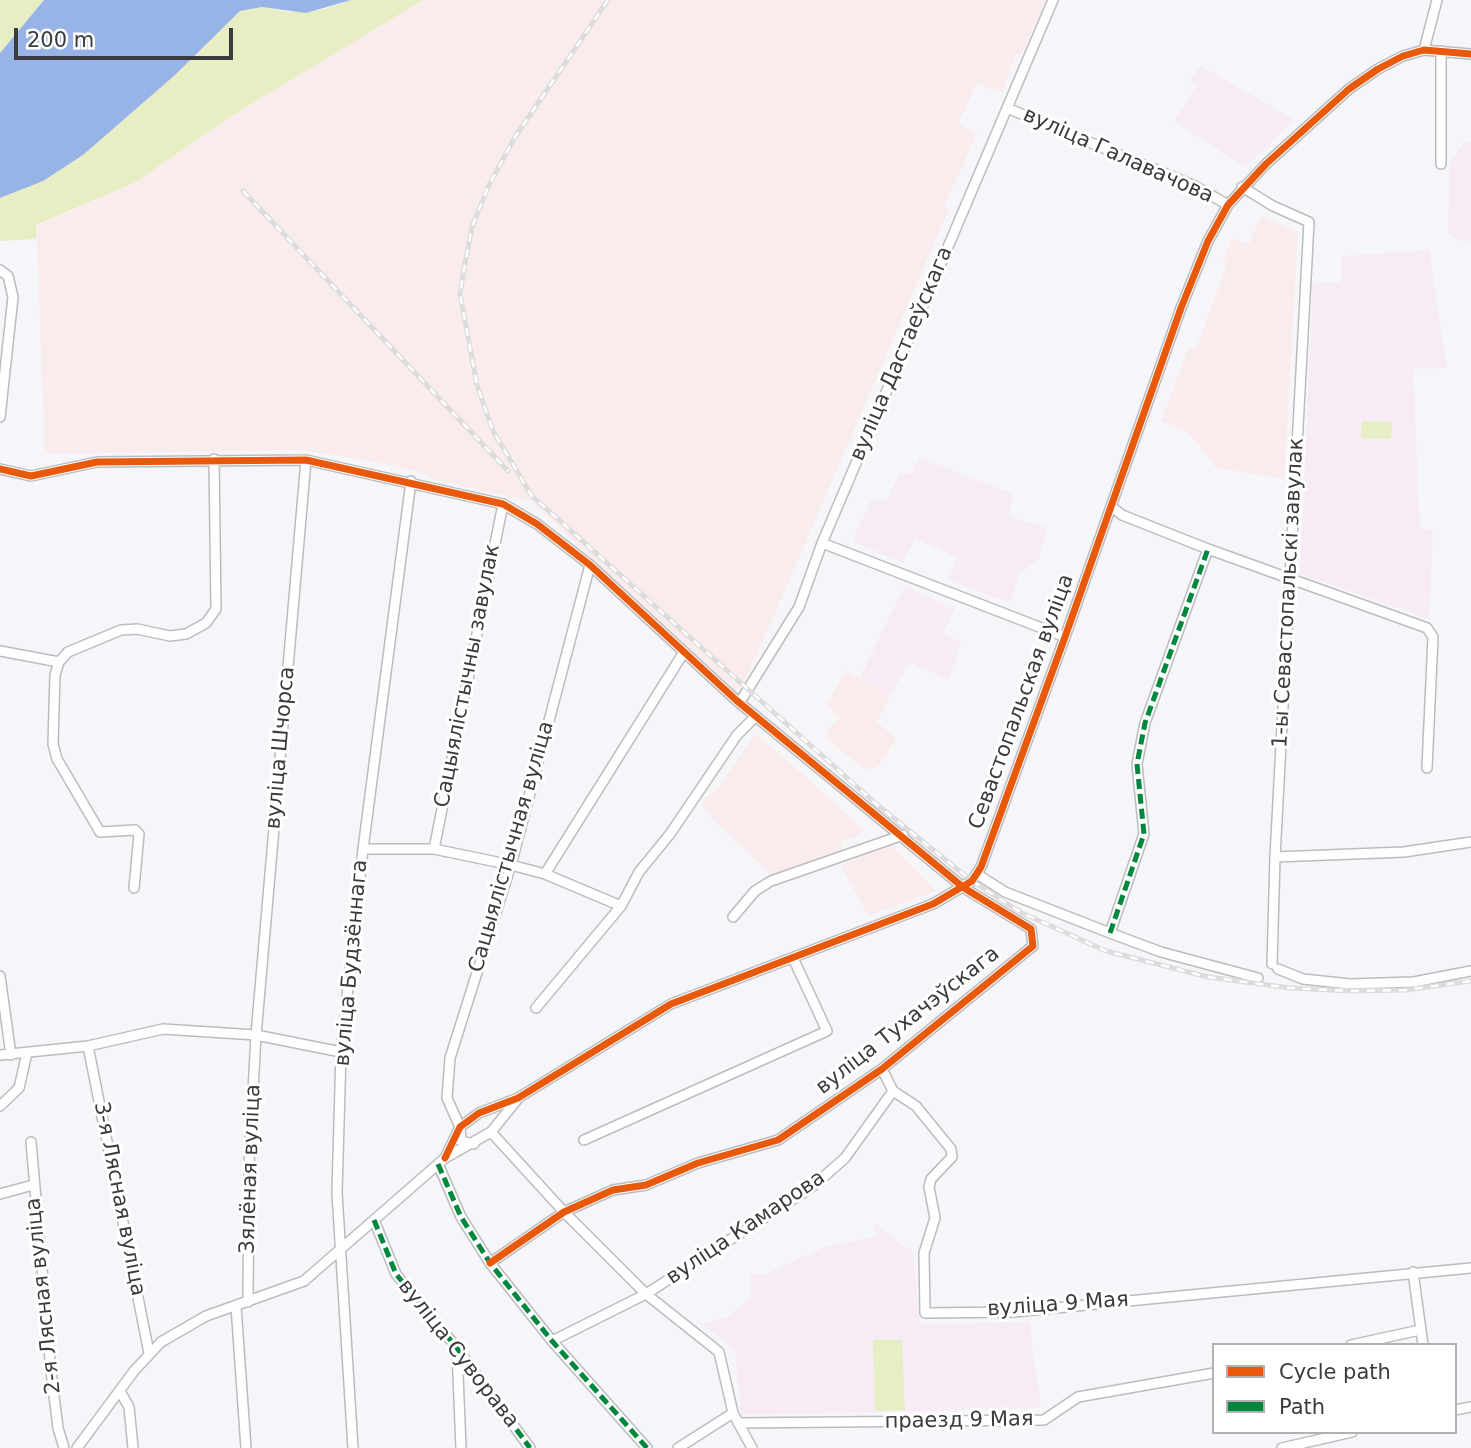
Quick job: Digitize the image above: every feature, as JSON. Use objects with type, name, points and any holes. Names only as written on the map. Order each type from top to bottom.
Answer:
[{"type":"street","name":"вуліца Дастаеўскага","points":[[738,701],[799,607],[822,543],[1053,0]]},
{"type":"street","points":[[1437,0],[1424,50],[1471,54]]},
{"type":"street","name":"Севастопальская вуліца","points":[[442,1161],[460,1127],[479,1113],[518,1098],[671,1004],[933,904],[964,888],[977,874],[1112,507],[1181,308],[1208,241],[1228,205],[1242,187],[1349,89],[1387,64],[1424,50]]},
{"type":"street","points":[[1441,51],[1441,164]]},
{"type":"street","name":"вуліца Галавачова","points":[[1007,108],[1195,186],[1228,205]]},
{"type":"street","name":"вуліца Галавачова","points":[[1242,187],[1273,206],[1309,222]]},
{"type":"street","name":"1-ы Севастопальскі завулак","points":[[1309,222],[1275,857],[1275,966],[1303,979],[1350,984],[1414,982],[1471,971]]},
{"type":"street","points":[[0,270],[8,276],[13,297],[0,417]]},
{"type":"street","points":[[134,888],[139,834],[135,830],[100,832],[57,759],[52,744],[52,703],[59,662],[68,652],[121,630],[137,629],[170,636],[186,634],[206,624],[216,609],[214,459]]},
{"type":"street","points":[[0,470],[31,475],[96,462],[306,460],[411,481],[503,504],[537,524],[590,565],[738,701],[964,888]]},
{"type":"street","name":"вуліца Шчорса","points":[[256,1035],[306,460]]},
{"type":"street","name":"вуліца Будзённага","points":[[353,1448],[338,1193],[341,1052],[363,849],[411,481]]},
{"type":"street","name":"Сацыялістычны завулак","points":[[434,849],[503,504]]},
{"type":"street","points":[[1112,507],[1122,515],[1208,549],[1427,628],[1433,637],[1427,768]]},
{"type":"street","points":[[822,543],[1065,637]]},
{"type":"street","points":[[1110,933],[1144,834],[1137,764],[1145,723],[1208,549]]},
{"type":"street","name":"Сацыялістычная вуліца","points":[[474,1144],[461,1141],[460,1127],[447,1097],[450,1058],[510,864],[590,565]]},
{"type":"street","points":[[0,651],[59,662]]},
{"type":"street","points":[[545,874],[684,652]]},
{"type":"street","points":[[537,1007],[621,906],[639,872],[670,834],[737,735],[756,716]]},
{"type":"street","points":[[733,917],[755,891],[771,881],[903,835]]},
{"type":"street","points":[[1275,857],[1404,852],[1471,842]]},
{"type":"street","points":[[363,849],[434,849],[510,864],[545,874],[621,906]]},
{"type":"street","points":[[977,874],[1005,892],[1161,952],[1258,978]]},
{"type":"street","name":"вуліца Тухачэўскага","points":[[490,1263],[564,1212],[614,1190],[646,1185],[698,1163],[778,1140],[882,1069],[1033,946],[1031,929],[964,888]]},
{"type":"street","points":[[584,1140],[827,1031],[793,958]]},
{"type":"street","points":[[0,976],[10,1055]]},
{"type":"street","points":[[0,1055],[88,1046],[163,1029],[256,1035],[341,1052]]},
{"type":"street","name":"Зялёная вуліца","points":[[248,1302],[250,1165],[256,1035]]},
{"type":"street","name":"3-я Лясная вуліца","points":[[88,1046],[149,1353]]},
{"type":"street","points":[[0,1106],[19,1088],[27,1053]]},
{"type":"street","name":"вуліца 9 Мая","points":[[882,1069],[893,1091],[916,1106],[951,1149],[952,1157],[931,1179],[929,1187],[935,1218],[923,1253],[925,1313],[1014,1311],[1471,1268]]},
{"type":"street","name":"вуліца Камарова","points":[[552,1341],[646,1294],[812,1187],[845,1158],[893,1091]]},
{"type":"street","name":"Севастопальская вуліца","points":[[78,1448],[149,1353],[161,1342],[206,1316],[304,1281],[442,1161],[493,1130],[518,1098]]},
{"type":"street","name":"вуліца Камарова","points":[[479,1113],[492,1117],[493,1130],[564,1212],[646,1294],[719,1352],[733,1413],[752,1448]]},
{"type":"street","name":"2-я Лясная вуліца","points":[[31,1142],[51,1371],[58,1428],[64,1448]]},
{"type":"street","points":[[442,1161],[461,1217],[490,1263],[552,1341],[647,1448]]},
{"type":"street","points":[[0,1194],[33,1185]]},
{"type":"street","name":"вуліца Суворава","points":[[374,1220],[396,1274],[457,1348],[530,1448]]},
{"type":"street","points":[[1413,1272],[1423,1343]]},
{"type":"street","points":[[236,1306],[246,1448]]},
{"type":"street","points":[[1360,1343],[1420,1330]]},
{"type":"street","points":[[457,1348],[461,1448]]},
{"type":"street","name":"праезд 9 Мая","points":[[738,1423],[1044,1420],[1078,1397],[1212,1373]]},
{"type":"street","points":[[121,1393],[128,1407],[134,1448]]},
{"type":"street","points":[[678,1448],[733,1413]]},
{"type":"street","points":[[1282,1448],[1301,1446],[1345,1434]]},
{"type":"shaded area","points":[[423,0],[1046,0],[1021,55],[1016,53],[1002,93],[977,83],[958,124],[977,133],[944,207],[949,209],[766,634],[743,684],[736,691],[530,501],[434,480],[426,474],[380,463],[301,450],[45,454],[36,226],[136,182],[230,117]]},
{"type":"shaded area","points":[[1201,66],[1295,120],[1245,167],[1174,122],[1197,85],[1190,80]]},
{"type":"shaded area","points":[[1464,142],[1471,142],[1471,241],[1459,241],[1448,233],[1450,164]]},
{"type":"shaded area","points":[[1262,216],[1298,232],[1284,479],[1216,468],[1189,433],[1161,421],[1189,347],[1195,350],[1199,341],[1227,263],[1223,261],[1232,238],[1249,244]]},
{"type":"shaded area","points":[[1429,250],[1447,368],[1413,369],[1420,529],[1433,530],[1429,619],[1300,574],[1313,283],[1341,282],[1341,256]]},
{"type":"shaded area","points":[[919,457],[1014,494],[1009,516],[1047,528],[1038,561],[1021,571],[1009,603],[948,580],[957,558],[915,538],[903,563],[852,541],[871,500],[887,500],[900,472],[911,474]]},
{"type":"shaded area","points":[[904,587],[955,608],[943,634],[961,642],[949,680],[910,663],[891,693],[860,678]]},
{"type":"shaded area","points":[[846,671],[891,693],[877,722],[896,738],[878,767],[865,770],[828,740],[826,732],[840,717],[826,705]]},
{"type":"shaded area","points":[[755,734],[864,830],[854,838],[841,841],[843,849],[772,875],[716,823],[701,804],[718,788]]},
{"type":"shaded area","points":[[892,845],[936,891],[868,916],[841,865]]},
{"type":"shaded area","points":[[877,1223],[903,1247],[913,1249],[920,1324],[1029,1322],[1041,1408],[741,1415],[735,1350],[701,1324],[728,1317],[751,1297],[751,1273],[763,1275],[825,1247],[877,1236],[873,1227]]},
{"type":"green space","points":[[0,0],[44,0],[0,53]]},
{"type":"green space","points":[[351,0],[423,0],[230,117],[136,182],[36,225],[36,239],[0,241],[0,198],[43,181],[83,155],[175,75],[240,11],[262,7],[290,12],[322,10]]},
{"type":"green space","points":[[1362,421],[1392,422],[1391,439],[1361,438]]},
{"type":"green space","points":[[873,1340],[902,1340],[905,1410],[875,1411]]},
{"type":"water","points":[[44,0],[351,0],[306,13],[262,7],[240,11],[175,75],[83,155],[43,181],[0,198],[0,53]]},
{"type":"railway","points":[[608,0],[515,137],[489,185],[472,227],[460,294],[477,385],[493,431],[531,495],[875,803],[972,881],[1020,912],[1106,951],[1208,977],[1290,988],[1352,991],[1406,990],[1471,981]]},
{"type":"railway","points":[[243,191],[508,471]]},
{"type":"marked path","points":[[1110,933],[1144,834],[1137,764],[1145,723],[1208,549]]},
{"type":"marked path","points":[[438,1164],[461,1217],[490,1263],[552,1341],[647,1448]]},
{"type":"marked path","points":[[374,1220],[396,1274],[457,1348],[530,1448]]},
{"type":"cycle path","points":[[445,1158],[460,1127],[479,1113],[518,1098],[671,1004],[933,904],[972,881],[981,867],[1065,637],[1181,308],[1208,241],[1228,205],[1266,164],[1349,89],[1378,69],[1403,56],[1424,50],[1471,54]]},
{"type":"cycle path","points":[[0,469],[31,476],[97,462],[306,460],[503,504],[537,524],[590,565],[736,700],[964,888],[1031,929],[1033,946],[882,1069],[778,1140],[698,1163],[646,1185],[613,1190],[564,1212],[490,1263]]}]
